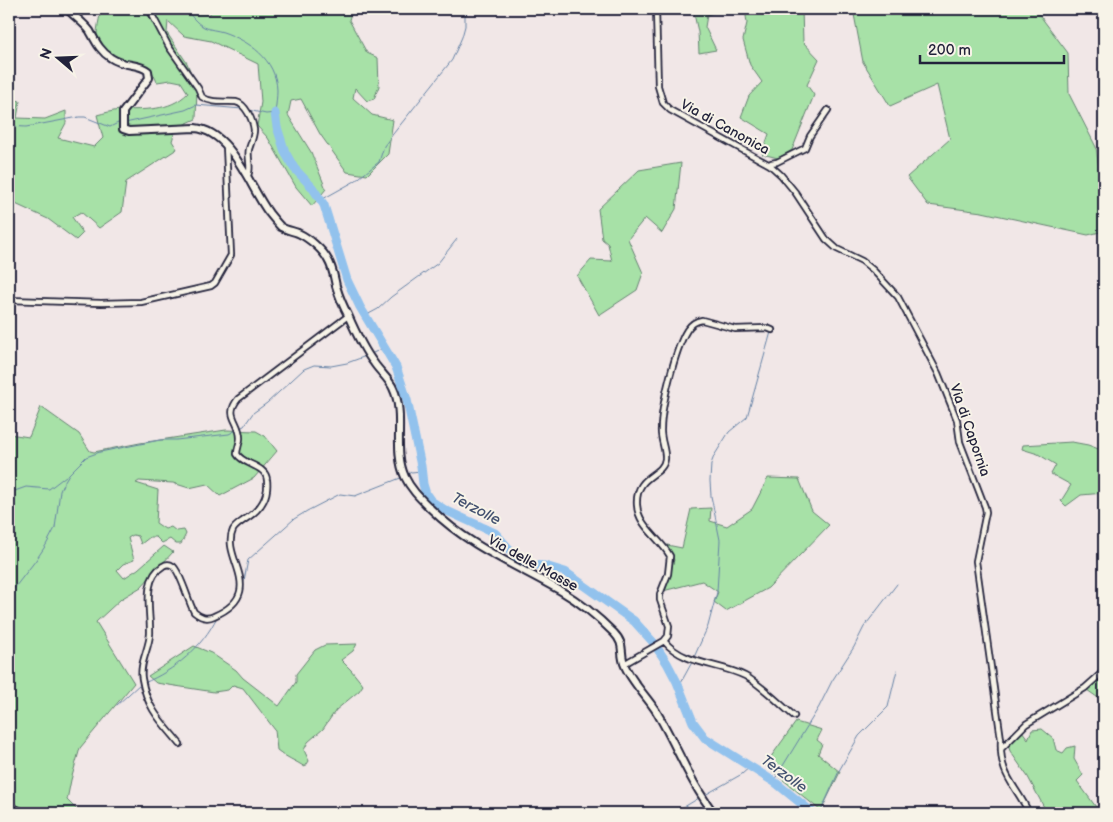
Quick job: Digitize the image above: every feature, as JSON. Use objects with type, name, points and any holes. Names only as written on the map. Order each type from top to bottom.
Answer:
[{"type":"street","name":"Via delle Masse","points":[[67,9],[89,30],[97,45],[110,58],[118,63],[139,67],[148,71],[149,78],[146,84],[123,112],[123,129],[129,131],[204,128],[215,134],[248,176],[274,220],[283,228],[300,234],[312,242],[328,258],[336,287],[348,316],[368,355],[393,388],[398,416],[398,451],[405,477],[419,497],[446,524],[481,548],[562,592],[588,609],[621,640],[624,664],[656,712],[702,797],[714,813]]},
{"type":"street","points":[[149,9],[169,47],[198,88],[202,97],[214,101],[238,102],[242,104],[251,118],[254,131],[248,153],[250,172],[248,176]]},
{"type":"street","name":"Via di Canonica","points":[[656,9],[658,86],[663,103],[670,110],[770,165],[781,175]]},
{"type":"street","points":[[770,165],[805,148],[810,136],[828,110]]},
{"type":"street","points":[[9,300],[101,303],[141,302],[211,286],[215,283],[231,255],[226,146]]},
{"type":"street","name":"Via di Capornia","points":[[781,175],[826,239],[837,249],[862,261],[898,297],[938,373],[951,404],[957,420],[960,442],[985,507],[976,562],[1001,739],[1002,762],[1007,776],[1029,813]]},
{"type":"street","points":[[180,744],[152,710],[141,677],[150,634],[150,584],[158,570],[167,564],[173,565],[194,612],[204,618],[210,618],[219,614],[237,599],[242,581],[233,548],[232,532],[234,528],[254,514],[264,502],[268,481],[267,476],[262,470],[239,458],[236,454],[240,435],[231,412],[233,405],[238,399],[348,316]]},
{"type":"street","points":[[624,664],[664,641],[670,629],[660,600],[660,594],[663,582],[668,574],[670,556],[643,522],[637,507],[640,486],[665,461],[661,429],[662,410],[682,340],[692,324],[702,320],[735,329],[767,328],[772,330]]},
{"type":"street","points":[[664,641],[671,649],[680,654],[745,676],[794,716]]},
{"type":"street","points":[[1001,749],[1026,724],[1085,688],[1104,671]]},
{"type":"street","points":[[9,806],[26,813]]},
{"type":"green space","points":[[96,9],[197,9],[209,15],[213,9],[352,9],[349,20],[367,53],[378,58],[379,86],[374,99],[367,101],[355,88],[353,98],[372,115],[393,120],[388,154],[367,175],[347,172],[320,134],[301,99],[291,101],[288,115],[311,152],[326,189],[312,206],[296,187],[268,138],[257,126],[261,102],[258,64],[211,41],[184,36],[168,21],[167,33],[187,63],[197,88],[196,119],[176,128],[172,141],[177,149],[126,182],[122,212],[99,228],[81,212],[72,217],[83,233],[76,240],[48,219],[9,201],[9,98],[20,101],[17,118],[45,119],[66,111],[66,123],[58,138],[94,147],[103,138],[97,115],[120,110],[165,106],[173,104],[188,93],[181,82],[171,80],[157,82],[150,67],[117,58],[103,49],[97,34],[100,14]]},
{"type":"green space","points":[[693,9],[720,9],[720,11],[707,15],[705,27],[716,50],[699,53],[698,32]]},
{"type":"green space","points":[[745,9],[802,9],[803,42],[819,59],[807,85],[814,95],[792,150],[778,158],[762,154],[769,134],[741,117],[749,96],[762,82],[750,65],[743,40],[747,23]]},
{"type":"green space","points":[[853,9],[1035,9],[1068,53],[1069,94],[1096,147],[1100,176],[1104,177],[1104,231],[1088,235],[982,212],[928,205],[907,177],[950,139],[937,85],[890,106],[863,62]]},
{"type":"green space","points":[[681,163],[676,209],[662,233],[645,218],[628,239],[643,273],[637,290],[599,315],[577,276],[591,260],[612,261],[608,244],[602,239],[598,209],[639,170]]},
{"type":"green space","points":[[41,407],[79,434],[90,451],[94,452],[226,430],[256,431],[265,436],[277,451],[254,478],[220,496],[207,484],[189,488],[173,483],[139,481],[136,483],[158,490],[156,523],[165,529],[171,527],[176,531],[184,530],[186,534],[181,544],[176,544],[170,539],[162,543],[156,537],[150,537],[141,544],[138,536],[133,535],[128,538],[134,560],[123,564],[117,570],[124,578],[138,569],[164,546],[173,552],[141,587],[121,599],[96,622],[134,683],[80,748],[67,800],[80,813],[9,813],[9,434],[29,437]]},
{"type":"green space","points":[[1072,442],[1104,451],[1104,493],[1081,495],[1066,506],[1061,501],[1071,485],[1051,474],[1056,465],[1038,454],[1022,449],[1023,445]]},
{"type":"green space","points":[[768,478],[799,479],[812,511],[829,525],[768,588],[726,611],[714,602],[718,592],[702,581],[663,591],[674,560],[667,545],[682,548],[691,509],[711,508],[710,521],[727,526],[752,509]]},
{"type":"green space","points":[[357,644],[353,651],[341,660],[363,685],[359,691],[336,710],[323,729],[308,742],[304,750],[309,761],[305,767],[277,750],[275,730],[243,688],[233,685],[228,690],[214,692],[156,683],[148,676],[194,646],[211,653],[236,670],[243,678],[279,706],[296,682],[296,674],[315,650],[325,645]]},
{"type":"green space","points":[[1104,667],[1104,702],[1087,690]]},
{"type":"green space","points":[[796,722],[822,730],[817,740],[822,744],[818,754],[840,772],[821,811],[765,765]]},
{"type":"green space","points":[[1019,727],[1028,739],[1032,730],[1042,729],[1053,738],[1056,750],[1063,753],[1067,748],[1075,746],[1074,759],[1083,775],[1077,781],[1096,807],[1104,810],[1104,813],[1047,813],[1028,777],[1010,751],[1006,739]]},
{"type":"waterway","points":[[185,9],[204,27],[233,36],[251,46],[266,60],[272,69],[277,90],[275,113],[266,114],[248,110]]},
{"type":"waterway","points":[[321,200],[355,181],[379,162],[384,146],[452,60],[462,37],[465,16],[469,9]]},
{"type":"waterway","points":[[125,123],[185,110],[196,105],[242,109]]},
{"type":"waterway","name":"Terzolle","points":[[275,113],[277,127],[285,152],[294,168],[312,187],[324,205],[347,280],[360,307],[396,367],[407,400],[423,484],[426,494],[431,501],[445,510],[495,533],[518,559],[530,565],[545,566],[565,572],[634,621],[653,642],[667,663],[693,722],[705,738],[776,783],[813,813]]},
{"type":"waterway","points":[[9,126],[26,127],[79,117],[85,117],[110,127],[118,123]]},
{"type":"waterway","points":[[365,316],[378,309],[391,297],[438,263],[457,239]]},
{"type":"waterway","points":[[679,686],[708,626],[717,592],[720,540],[711,496],[711,464],[729,432],[747,417],[771,332]]},
{"type":"waterway","points":[[373,353],[384,348]]},
{"type":"waterway","points":[[9,595],[46,545],[55,528],[60,491],[63,484],[69,474],[86,457],[100,452],[160,440],[229,434],[244,426],[253,413],[267,403],[304,369],[314,365],[331,366],[347,363],[366,356]]},
{"type":"waterway","points":[[407,475],[411,472],[422,471]]},
{"type":"waterway","points":[[9,493],[26,487],[49,489],[66,476]]},
{"type":"waterway","points":[[242,591],[248,560],[294,519],[340,494],[355,496],[403,477]]},
{"type":"waterway","points":[[773,782],[819,707],[864,627],[897,584]]},
{"type":"waterway","points":[[144,683],[166,672],[186,657],[204,639],[217,617]]},
{"type":"waterway","points":[[820,813],[840,769],[859,736],[888,707],[897,670]]},
{"type":"waterway","points":[[117,705],[140,684]]},
{"type":"waterway","points":[[705,795],[742,774],[750,767]]},
{"type":"waterway","points":[[674,813],[699,798]]}]
